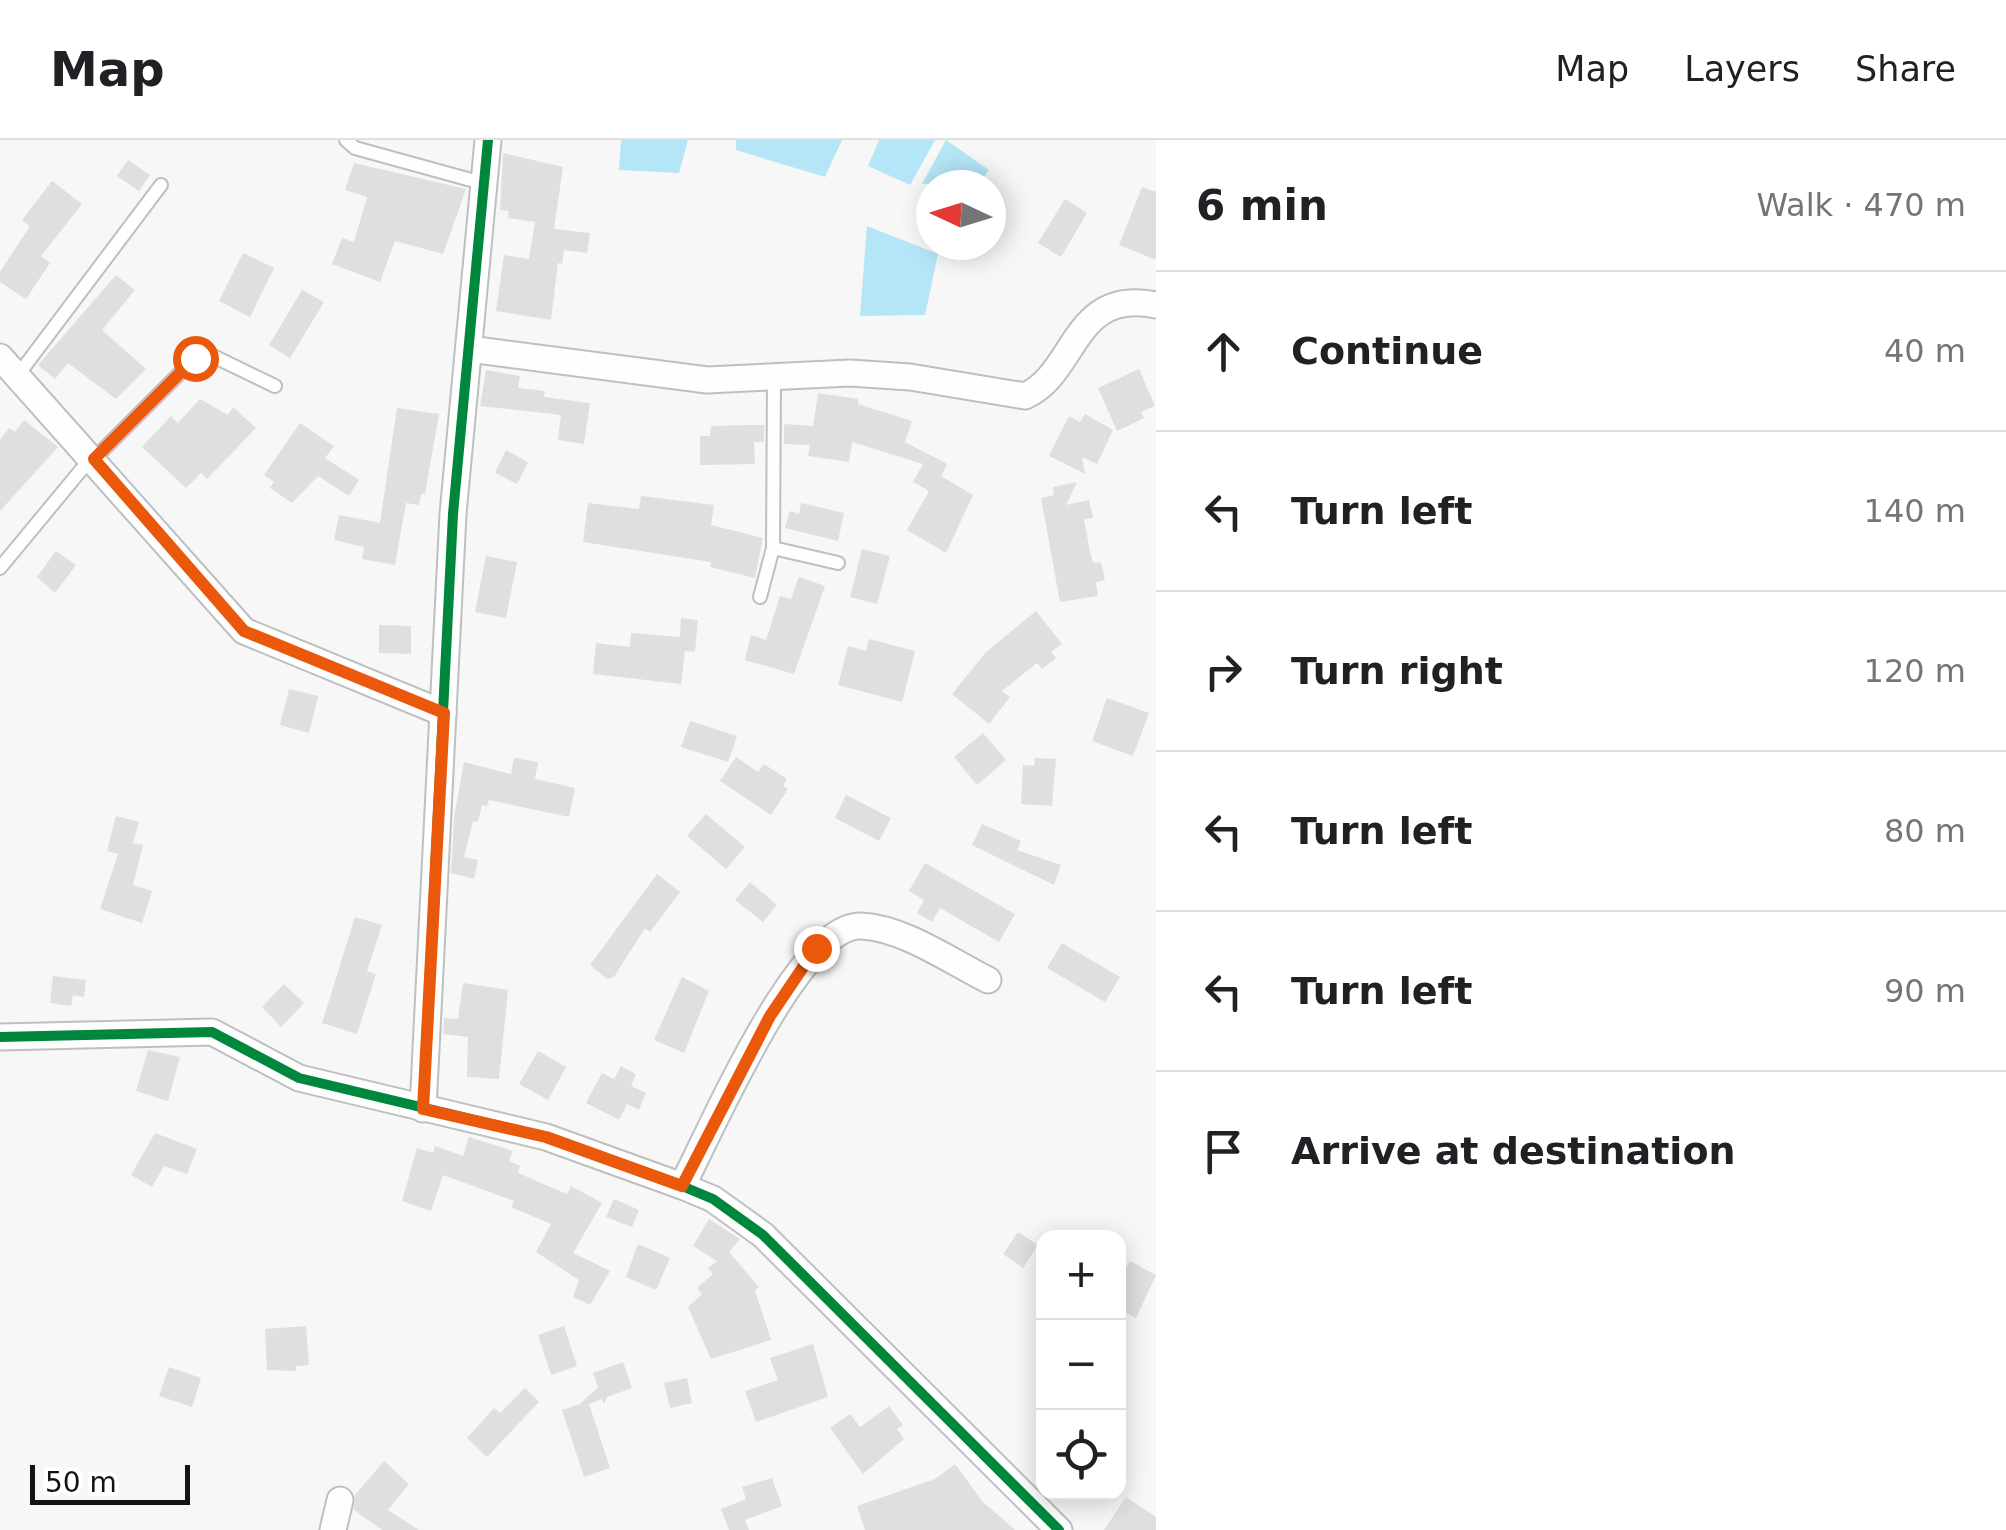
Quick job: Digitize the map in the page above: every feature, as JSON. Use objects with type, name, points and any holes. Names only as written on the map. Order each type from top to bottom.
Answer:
[{"type":"street","points":[[423,1109],[454,514],[488,140]]},
{"type":"street","points":[[468,349],[707,380],[850,373],[910,377],[1025,396],[1039,390],[1075,334],[1107,309],[1156,305]]},
{"type":"street","points":[[9,366],[244,631],[444,713]]},
{"type":"street","points":[[682,1186],[770,1016],[816,948],[835,931],[858,926],[887,930],[988,980]]},
{"type":"street","points":[[0,1037],[212,1032],[299,1078],[546,1137],[712,1199],[763,1235],[1059,1530]]},
{"type":"street","points":[[333,1530],[340,1500]]},
{"type":"lane","points":[[346,140],[356,148],[482,183]]},
{"type":"lane","points":[[9,366],[161,186]]},
{"type":"lane","points":[[0,568],[94,458],[195,358],[213,356],[275,386]]},
{"type":"lane","points":[[760,597],[773,548],[774,378]]},
{"type":"lane","points":[[773,548],[838,563]]},
{"type":"water","points":[[621,140],[688,140],[679,173],[619,170]]},
{"type":"water","points":[[736,140],[842,140],[825,177],[736,150]]},
{"type":"water","points":[[879,140],[935,140],[910,185],[868,166]]},
{"type":"water","points":[[946,140],[989,170],[930,170]]},
{"type":"water","points":[[867,226],[916,245],[916,260],[937,260],[925,315],[860,316]]},
{"type":"building","points":[[503,153],[563,167],[554,229],[590,233],[587,253],[564,250],[562,264],[558,263],[551,320],[496,311],[504,255],[529,259],[535,222],[508,218],[509,211],[500,210]]},
{"type":"building","points":[[128,160],[150,175],[139,191],[117,176]]},
{"type":"building","points":[[354,163],[466,189],[443,254],[395,241],[380,282],[332,264],[342,238],[354,242],[367,197],[345,190]]},
{"type":"building","points":[[52,181],[82,204],[41,256],[50,263],[26,299],[0,282],[0,272],[30,226],[22,220]]},
{"type":"building","points":[[1142,187],[1156,192],[1156,260],[1119,245]]},
{"type":"building","points":[[1065,199],[1087,213],[1061,257],[1038,243]]},
{"type":"building","points":[[243,253],[274,268],[250,317],[219,301]]},
{"type":"building","points":[[116,275],[135,290],[102,330],[146,369],[116,399],[68,363],[55,379],[38,365]]},
{"type":"building","points":[[302,290],[324,302],[290,358],[269,345]]},
{"type":"building","points":[[1139,369],[1155,406],[1141,412],[1144,418],[1117,431],[1098,388]]},
{"type":"building","points":[[486,370],[520,376],[518,388],[545,391],[544,397],[590,403],[584,444],[558,440],[561,415],[480,406]]},
{"type":"building","points":[[818,393],[858,399],[858,404],[912,421],[905,442],[947,464],[941,476],[973,495],[946,553],[907,530],[929,491],[913,482],[923,464],[852,442],[849,462],[808,456],[810,445],[784,444],[784,424],[813,426]]},
{"type":"building","points":[[200,399],[228,415],[233,407],[256,428],[207,479],[201,473],[186,488],[142,447],[171,416],[178,423]]},
{"type":"building","points":[[397,408],[439,414],[425,494],[421,494],[419,505],[406,503],[395,565],[362,559],[364,547],[334,540],[339,515],[380,523]]},
{"type":"building","points":[[1085,414],[1113,430],[1097,464],[1082,457],[1085,474],[1049,456],[1069,416],[1080,422]]},
{"type":"building","points":[[24,420],[58,447],[0,511],[0,440],[9,428],[15,432]]},
{"type":"building","points":[[300,423],[334,446],[325,458],[359,480],[349,496],[318,476],[292,503],[270,488],[274,482],[264,475]]},
{"type":"building","points":[[764,425],[764,442],[754,442],[755,464],[700,465],[700,436],[710,436],[711,426]]},
{"type":"building","points":[[506,450],[528,462],[517,484],[495,473]]},
{"type":"building","points":[[1077,482],[1066,505],[1089,500],[1093,518],[1084,519],[1090,552],[1093,563],[1101,562],[1105,580],[1096,582],[1098,596],[1060,602],[1041,498],[1054,495],[1053,487]]},
{"type":"building","points":[[641,496],[714,505],[711,525],[763,538],[755,578],[710,567],[711,562],[583,542],[588,503],[639,509]]},
{"type":"building","points":[[801,503],[844,513],[838,541],[785,528],[790,511],[799,514]]},
{"type":"building","points":[[862,549],[890,556],[877,604],[850,597]]},
{"type":"building","points":[[56,551],[76,565],[55,593],[37,577]]},
{"type":"building","points":[[486,556],[517,562],[506,618],[475,612]]},
{"type":"building","points":[[799,577],[825,586],[794,674],[745,660],[751,635],[766,640],[780,596],[791,599]]},
{"type":"building","points":[[1036,611],[1062,644],[1051,652],[1056,658],[1042,669],[1037,663],[1002,691],[1010,697],[989,724],[952,694],[986,652]]},
{"type":"building","points":[[681,618],[698,620],[695,652],[685,651],[681,684],[593,674],[596,643],[630,647],[631,633],[680,637]]},
{"type":"building","points":[[379,625],[411,626],[411,654],[379,653]]},
{"type":"building","points":[[869,639],[915,651],[902,702],[838,685],[848,646],[866,651]]},
{"type":"building","points":[[289,689],[318,696],[309,733],[280,725]]},
{"type":"building","points":[[1107,698],[1149,713],[1133,756],[1092,741]]},
{"type":"building","points":[[690,721],[737,736],[728,762],[681,747]]},
{"type":"building","points":[[983,733],[1006,760],[977,785],[954,757]]},
{"type":"building","points":[[736,757],[758,772],[764,764],[787,779],[783,786],[788,789],[771,815],[720,781]]},
{"type":"building","points":[[514,758],[538,762],[535,779],[575,788],[569,817],[489,800],[487,806],[482,805],[478,822],[473,821],[464,857],[478,860],[474,879],[451,873],[454,818],[464,762],[511,774]]},
{"type":"building","points":[[1035,758],[1056,759],[1052,806],[1021,804],[1023,765],[1034,766]]},
{"type":"building","points":[[846,795],[891,818],[879,841],[835,818]]},
{"type":"building","points":[[706,814],[745,847],[726,869],[687,836]]},
{"type":"building","points":[[116,816],[139,822],[133,843],[143,845],[133,885],[152,891],[142,923],[100,909],[118,854],[107,851]]},
{"type":"building","points":[[982,824],[1021,841],[1017,850],[1061,865],[1054,885],[972,845]]},
{"type":"building","points":[[925,863],[1015,914],[999,942],[940,908],[932,922],[917,913],[924,900],[909,891]]},
{"type":"building","points":[[657,874],[680,892],[650,932],[645,928],[614,977],[607,979],[590,965]]},
{"type":"building","points":[[750,882],[777,905],[763,922],[735,900]]},
{"type":"building","points":[[355,917],[382,925],[367,971],[376,974],[357,1034],[322,1023]]},
{"type":"building","points":[[1062,943],[1120,977],[1105,1002],[1047,968]]},
{"type":"building","points":[[53,976],[86,980],[84,997],[73,995],[71,1006],[50,1003]]},
{"type":"building","points":[[682,977],[709,991],[684,1053],[654,1040]]},
{"type":"building","points":[[463,983],[508,990],[499,1079],[467,1077],[468,1037],[443,1034],[444,1018],[458,1019]]},
{"type":"building","points":[[284,984],[304,1003],[281,1027],[262,1007]]},
{"type":"building","points":[[148,1050],[180,1057],[168,1101],[136,1091]]},
{"type":"building","points":[[538,1051],[566,1067],[548,1100],[519,1084]]},
{"type":"building","points":[[621,1066],[636,1074],[631,1086],[646,1093],[639,1110],[627,1104],[619,1120],[586,1103],[602,1073],[614,1079]]},
{"type":"building","points":[[155,1133],[197,1149],[187,1174],[164,1166],[152,1187],[131,1175]]},
{"type":"building","points":[[469,1137],[513,1151],[509,1161],[520,1166],[518,1173],[567,1194],[571,1186],[602,1203],[573,1253],[610,1271],[590,1305],[573,1297],[579,1280],[536,1252],[551,1224],[511,1207],[514,1201],[443,1175],[431,1211],[402,1201],[417,1148],[433,1153],[435,1146],[463,1156]]},
{"type":"building","points":[[614,1199],[639,1210],[632,1227],[606,1217]]},
{"type":"building","points":[[709,1219],[740,1239],[729,1252],[759,1287],[755,1290],[771,1340],[711,1359],[688,1307],[702,1294],[697,1288],[713,1274],[708,1268],[717,1261],[693,1246]]},
{"type":"building","points":[[1018,1232],[1036,1244],[1023,1268],[1003,1254]]},
{"type":"building","points":[[638,1244],[670,1258],[656,1290],[626,1277]]},
{"type":"building","points":[[1130,1261],[1156,1275],[1136,1318],[1126,1312],[1126,1268]]},
{"type":"building","points":[[306,1326],[309,1365],[296,1366],[296,1371],[267,1370],[265,1329]]},
{"type":"building","points":[[564,1326],[577,1366],[551,1375],[538,1335]]},
{"type":"building","points":[[813,1344],[828,1397],[756,1422],[745,1391],[778,1380],[770,1358]]},
{"type":"building","points":[[623,1362],[632,1388],[607,1397],[604,1404],[602,1399],[589,1404],[610,1468],[584,1477],[562,1410],[580,1404],[598,1387],[593,1373]]},
{"type":"building","points":[[169,1367],[201,1378],[192,1407],[159,1396]]},
{"type":"building","points":[[687,1378],[692,1403],[670,1408],[664,1383]]},
{"type":"building","points":[[525,1388],[539,1402],[487,1457],[467,1438],[494,1408],[500,1413]]},
{"type":"building","points":[[889,1406],[903,1425],[897,1429],[904,1439],[863,1474],[830,1428],[850,1414],[860,1427]]},
{"type":"building","points":[[384,1461],[409,1484],[388,1510],[419,1530],[382,1530],[354,1510],[355,1495]]},
{"type":"building","points":[[955,1464],[982,1501],[1015,1530],[865,1530],[857,1506],[935,1479]]},
{"type":"building","points":[[772,1478],[782,1506],[745,1520],[749,1530],[729,1530],[721,1509],[746,1499],[742,1487]]},
{"type":"building","points":[[1126,1497],[1156,1517],[1156,1530],[1104,1530]]},
{"type":"cycle path","points":[[423,1109],[453,514],[488,140]]},
{"type":"cycle path","points":[[0,1037],[212,1032],[299,1078],[546,1137],[713,1199],[763,1235],[1059,1530]]},
{"type":"route","points":[[195,358],[94,459],[244,631],[444,713],[423,1109],[546,1137],[682,1186],[770,1016],[816,948]]}]
